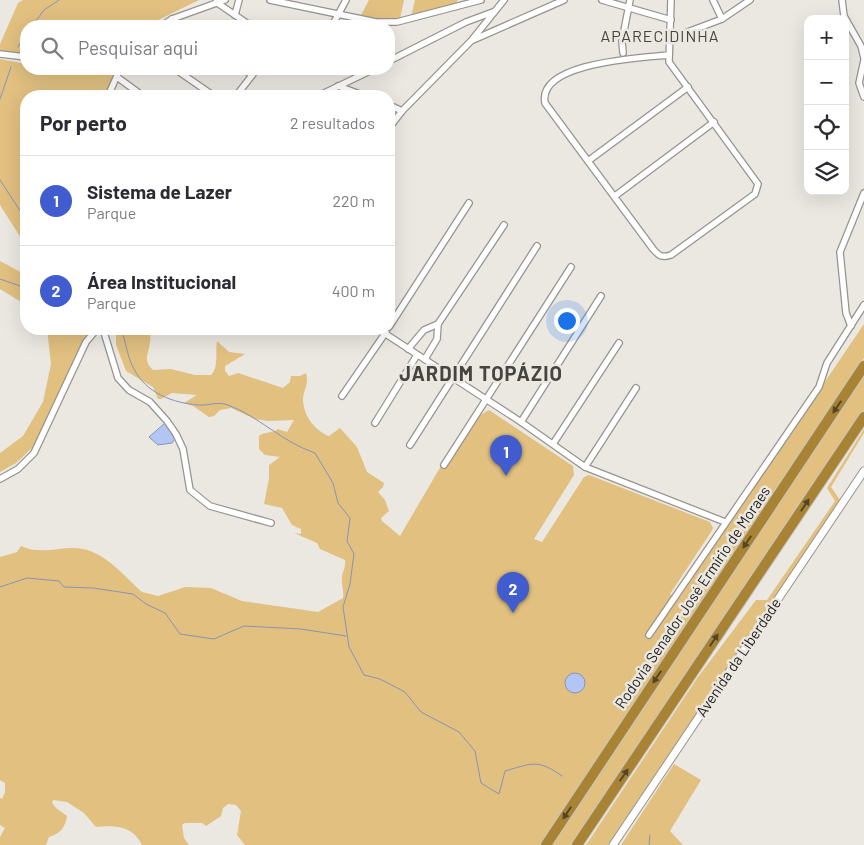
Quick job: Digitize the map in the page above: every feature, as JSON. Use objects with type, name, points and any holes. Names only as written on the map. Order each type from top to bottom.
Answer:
[{"type":"highway","name":"Rodovia Senador José Ermírio de Moraes","points":[[546,845],[864,366]]},
{"type":"highway","points":[[578,845],[864,417]]},
{"type":"street","points":[[172,19],[225,0]]},
{"type":"street","points":[[235,15],[239,0]]},
{"type":"street","points":[[270,0],[368,20]]},
{"type":"street","points":[[335,20],[346,0]]},
{"type":"street","points":[[395,22],[463,3],[482,0]]},
{"type":"street","points":[[395,120],[472,41],[504,0]]},
{"type":"street","points":[[472,41],[564,0]]},
{"type":"street","points":[[602,0],[629,3],[671,20]]},
{"type":"street","points":[[668,55],[594,65],[570,72],[550,85],[544,96],[546,103],[653,250],[660,256],[665,257],[671,255],[754,194],[758,184],[673,69],[668,55],[671,0]]},
{"type":"street","points":[[713,0],[722,19]]},
{"type":"street","points":[[669,39],[722,19],[750,0]]},
{"type":"street","points":[[842,0],[844,16],[861,46],[864,59],[859,83],[864,97]]},
{"type":"street","points":[[216,2],[242,20]]},
{"type":"street","points":[[624,53],[622,41],[629,3]]},
{"type":"street","points":[[395,58],[466,22],[494,12]]},
{"type":"street","points":[[0,54],[20,56]]},
{"type":"street","points":[[184,75],[205,90]]},
{"type":"street","points":[[241,90],[252,75]]},
{"type":"street","points":[[330,90],[361,75]]},
{"type":"street","points":[[110,90],[116,76],[135,90]]},
{"type":"street","points":[[338,86],[349,90]]},
{"type":"street","points":[[588,161],[688,88]]},
{"type":"street","points":[[395,108],[402,111]]},
{"type":"street","points":[[615,196],[714,122]]},
{"type":"street","points":[[851,326],[846,313],[840,252],[864,193]]},
{"type":"street","points":[[395,318],[469,203]]},
{"type":"street","points":[[425,359],[437,338],[438,324],[504,225]]},
{"type":"street","points":[[410,445],[537,246]]},
{"type":"street","points":[[444,464],[571,267]]},
{"type":"street","points":[[520,422],[601,296]]},
{"type":"street","points":[[649,635],[819,387],[827,363],[864,305]]},
{"type":"street","points":[[408,349],[424,330],[438,324]]},
{"type":"street","points":[[0,479],[18,469],[34,453],[86,342],[92,335]]},
{"type":"street","points":[[105,335],[118,378],[129,390],[150,402],[176,434],[184,449],[190,490],[210,506],[271,523]]},
{"type":"street","points":[[342,396],[384,335]]},
{"type":"street","points":[[393,335],[408,349],[585,467],[725,522]]},
{"type":"street","points":[[553,444],[619,342]]},
{"type":"street","points":[[375,423],[417,355]]},
{"type":"street","points":[[585,467],[636,388]]},
{"type":"street","name":"Avenida da Liberdade","points":[[613,845],[864,473]]},
{"type":"shaded area","points":[[23,0],[199,0],[158,20],[20,20],[20,53],[0,51],[0,44],[18,3]]},
{"type":"shaded area","points":[[369,0],[404,0],[400,19],[361,15]]},
{"type":"shaded area","points":[[415,0],[458,0],[454,5],[411,17]]},
{"type":"shaded area","points":[[0,59],[20,63],[20,75],[114,75],[108,90],[20,90],[20,237],[0,205]]},
{"type":"shaded area","points":[[0,261],[20,272],[20,301],[0,289]]},
{"type":"shaded area","points":[[864,324],[864,358],[540,845],[245,845],[237,835],[241,811],[236,805],[228,804],[223,808],[221,816],[206,826],[202,823],[185,823],[182,825],[184,838],[189,845],[142,845],[134,834],[128,830],[110,826],[96,827],[84,813],[67,802],[53,800],[52,803],[56,808],[67,816],[62,830],[49,837],[46,845],[0,845],[0,837],[5,828],[0,825],[0,798],[2,799],[5,792],[5,783],[0,780],[0,557],[17,552],[21,546],[37,550],[83,549],[100,555],[107,560],[142,592],[158,596],[185,587],[211,588],[242,601],[318,612],[343,598],[342,575],[345,560],[320,549],[317,543],[294,533],[301,534],[301,529],[292,525],[282,508],[264,504],[269,478],[269,465],[280,457],[265,455],[259,449],[259,436],[278,429],[287,432],[294,420],[268,421],[255,419],[231,408],[220,410],[214,416],[209,417],[193,406],[184,403],[197,395],[172,393],[158,399],[153,387],[126,371],[116,345],[116,335],[150,335],[147,360],[153,370],[171,369],[195,375],[211,375],[216,364],[217,341],[229,352],[245,354],[225,366],[225,371],[229,376],[238,373],[283,388],[290,382],[291,376],[300,376],[306,373],[307,384],[303,399],[305,411],[311,422],[329,436],[340,428],[357,447],[367,472],[384,483],[378,492],[385,500],[389,511],[381,518],[382,521],[400,536],[441,466],[445,468],[477,417],[489,410],[573,466],[574,475],[534,539],[542,542],[584,477],[589,475],[710,522],[713,528],[711,532],[670,594],[679,598]]},
{"type":"shaded area","points":[[48,335],[89,335],[83,343],[33,447],[16,463],[0,472],[0,453],[23,436],[43,402],[51,364]]},
{"type":"shaded area","points":[[864,375],[864,411],[574,845],[551,845]]},
{"type":"shaded area","points":[[864,429],[864,433],[831,487],[840,500],[608,845],[586,845],[698,677],[756,600],[767,600],[835,501],[827,488]]},
{"type":"shaded area","points":[[674,764],[701,780],[670,831],[683,845],[621,845]]},
{"type":"water","points":[[165,423],[175,439],[172,443],[158,445],[149,437]]},
{"type":"water","points":[[575,673],[582,676],[585,683],[582,690],[575,693],[568,690],[565,683],[568,676]]},
{"type":"waterway","points":[[36,20],[44,10],[59,0]]},
{"type":"waterway","points":[[0,99],[11,67]]},
{"type":"waterway","points":[[0,180],[20,211]]},
{"type":"waterway","points":[[0,279],[20,286]]},
{"type":"waterway","points":[[123,335],[130,359],[139,377],[161,395],[189,404],[220,403],[228,405],[240,410],[292,443],[315,453],[333,483],[338,503],[350,518],[347,541],[354,554],[350,584],[343,607],[349,647],[364,675]]},
{"type":"waterway","points":[[0,587],[27,578],[59,581],[64,587],[93,588],[133,594],[146,604],[165,613],[180,634],[214,639],[244,626],[301,629],[346,636]]},
{"type":"waterway","points":[[364,675],[380,679],[405,692],[421,712],[459,732],[475,751],[481,783],[499,794],[505,771],[515,768],[535,764],[541,765],[562,776]]},
{"type":"waterway","points":[[649,845],[650,835]]},
{"type":"place","name":"Sistema de Lazer","points":[[506,476]]},
{"type":"place","name":"Área Institucional","points":[[513,613]]},
{"type":"district","name":"APARECIDINHA","points":[[660,35]]},
{"type":"district","name":"JARDIM TOPÁZIO","points":[[481,373]]}]
